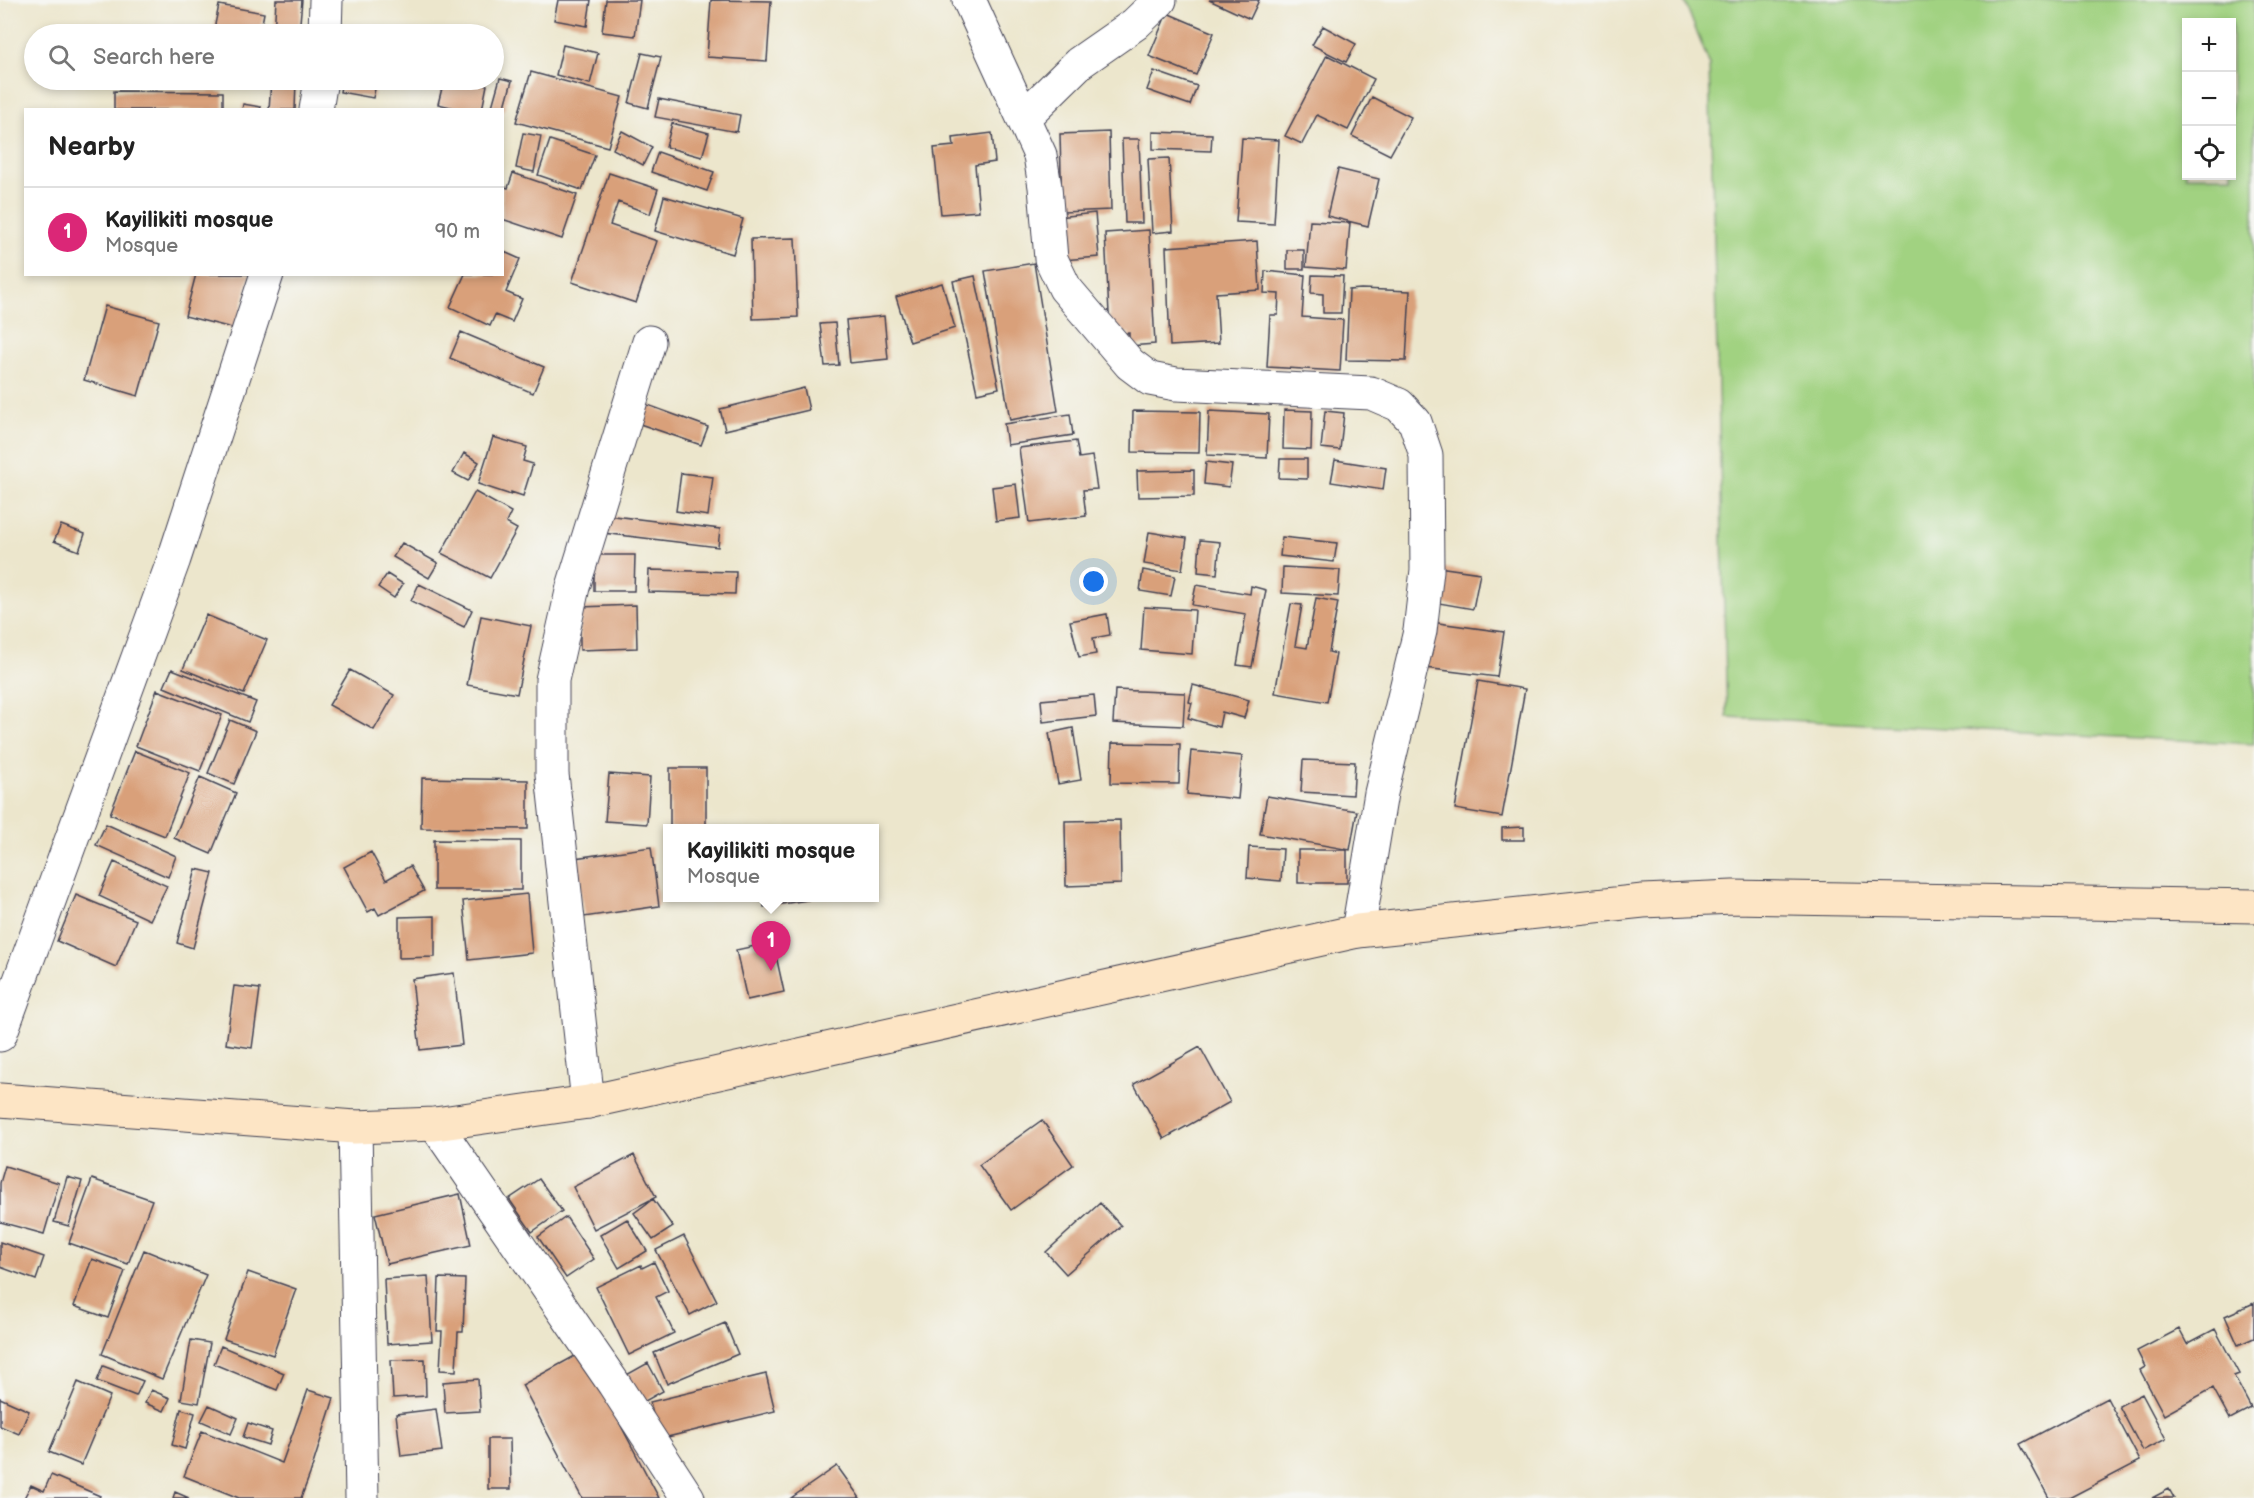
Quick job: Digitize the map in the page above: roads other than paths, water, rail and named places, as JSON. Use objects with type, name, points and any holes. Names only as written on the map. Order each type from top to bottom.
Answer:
[{"type":"main road","points":[[0,1100],[356,1127],[435,1124],[588,1102],[1358,931],[1643,901],[1733,897],[2254,906]]},
{"type":"street","points":[[325,24],[326,0]]},
{"type":"street","points":[[969,0],[1040,155],[1046,187],[1051,259],[1065,288],[1130,364],[1150,379],[1176,384],[1371,393],[1399,405],[1415,422],[1426,455],[1427,570],[1420,631],[1381,793],[1358,931]]},
{"type":"street","points":[[1023,118],[1079,63],[1135,24],[1160,0]]},
{"type":"street","points":[[316,108],[319,90]]},
{"type":"street","points":[[0,1035],[174,559],[266,276]]},
{"type":"street","points":[[588,1102],[552,774],[552,680],[573,587],[649,342]]},
{"type":"street","points":[[435,1124],[614,1384],[688,1498]]},
{"type":"street","points":[[356,1127],[362,1498]]},
{"type":"place","name":"Kayilikiti mosque","points":[[771,971]]}]
